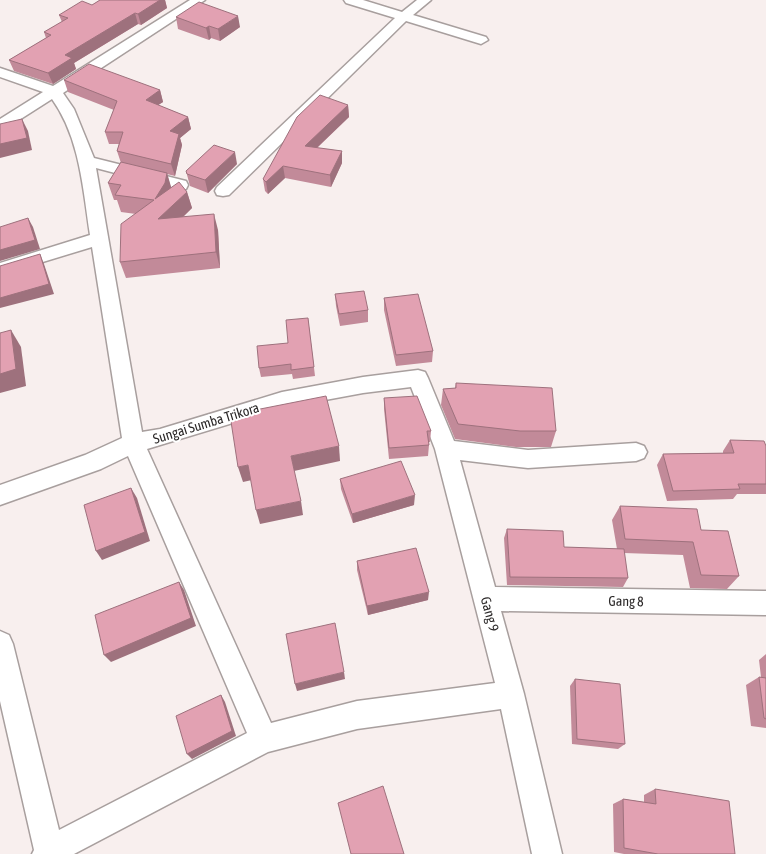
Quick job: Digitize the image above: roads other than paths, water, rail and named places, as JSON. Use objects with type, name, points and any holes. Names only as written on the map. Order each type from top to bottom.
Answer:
[{"type":"street","points":[[0,126],[199,0]]},
{"type":"street","points":[[350,0],[481,40]]},
{"type":"street","points":[[223,191],[404,16],[425,0]]},
{"type":"street","points":[[0,72],[54,91],[67,109],[87,162],[133,444],[264,739]]},
{"type":"street","points":[[87,162],[180,185]]},
{"type":"street","points":[[0,269],[100,238]]},
{"type":"street","name":"Sungai Sumba Trikora","points":[[0,495],[93,462],[133,444],[160,438],[282,400],[363,385],[418,378]]},
{"type":"street","name":"Gang 9","points":[[418,378],[446,449],[511,694],[547,854]]},
{"type":"street","points":[[446,449],[528,459],[636,452]]},
{"type":"street","name":"Gang 8","points":[[486,599],[766,603]]},
{"type":"street","points":[[0,644],[48,853],[264,739],[357,715],[511,694]]}]
